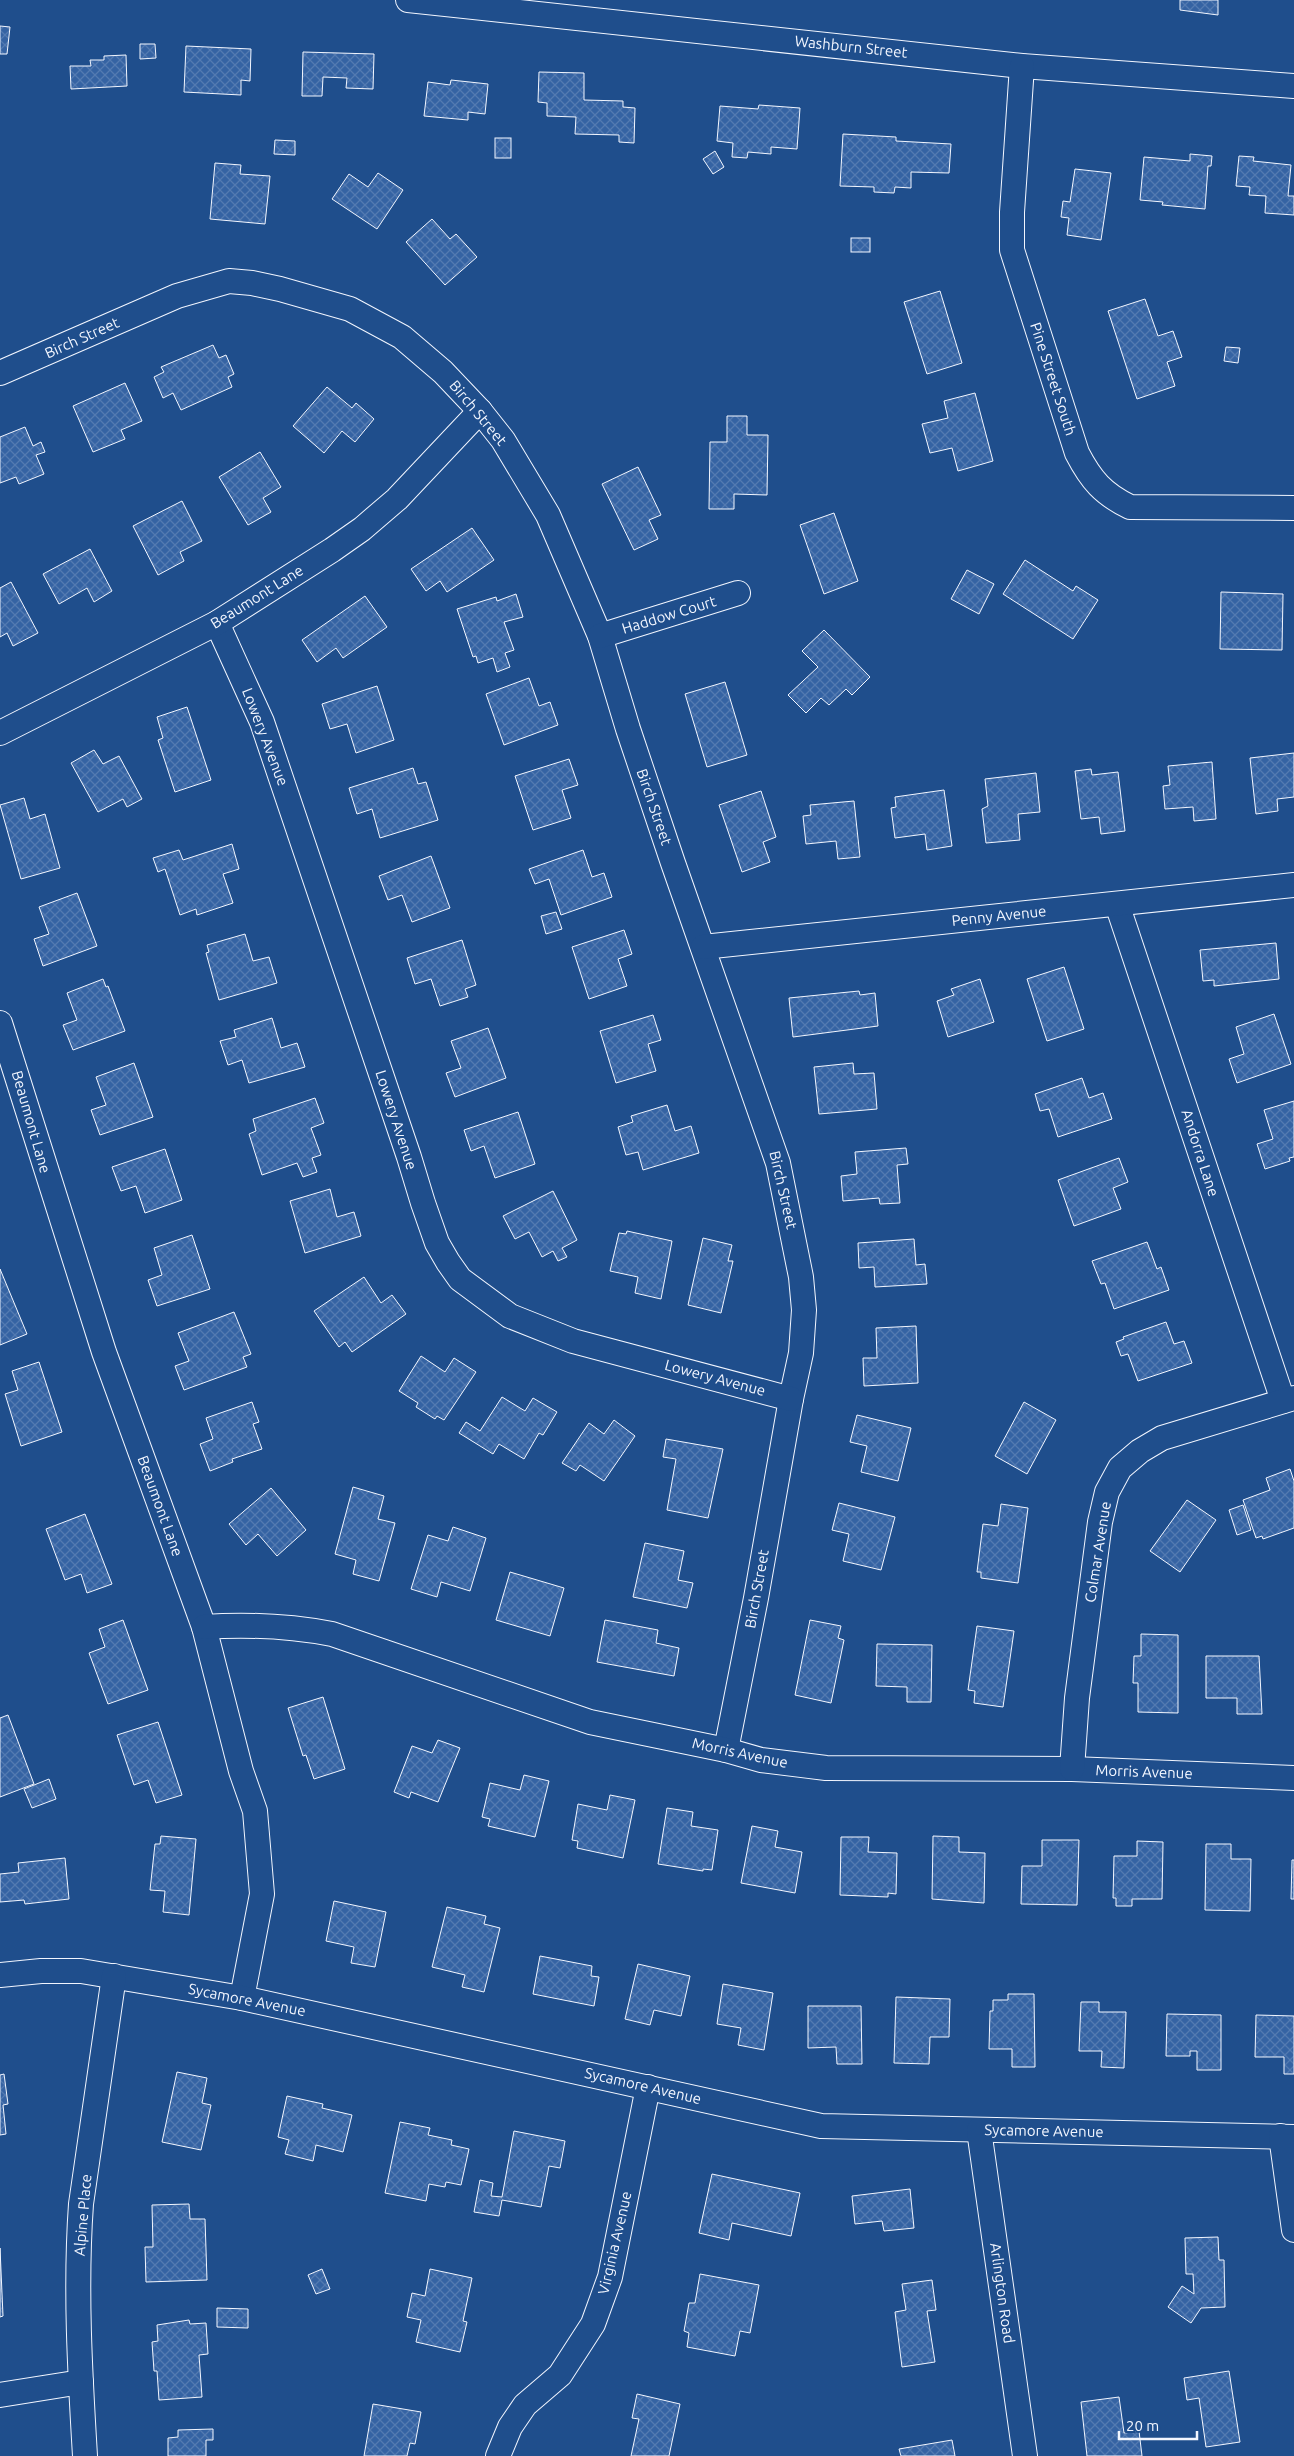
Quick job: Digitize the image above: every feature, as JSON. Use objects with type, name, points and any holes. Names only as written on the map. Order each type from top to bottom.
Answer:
[{"type":"street","name":"Washburn Street","points":[[408,0],[1022,66],[1294,86]]},
{"type":"street","name":"Pine Street South","points":[[1022,66],[1012,212],[1012,250],[1077,453],[1085,468],[1110,497],[1130,507],[1294,508]]},
{"type":"street","name":"Birch Street","points":[[0,373],[177,296],[229,281],[280,289],[350,309],[402,337],[443,372],[480,411],[503,440],[548,515],[600,636],[628,729],[778,1163],[786,1195],[801,1278],[804,1310],[801,1353],[726,1750]]},
{"type":"street","name":"Beaumont Lane","points":[[0,733],[217,623],[362,529],[397,499],[480,411]]},
{"type":"street","name":"Haddow Court","points":[[600,636],[738,593]]},
{"type":"street","name":"Lowery Avenue","points":[[217,623],[262,722],[434,1235],[448,1262],[460,1279],[510,1316],[573,1341],[791,1399]]},
{"type":"street","name":"Penny Avenue","points":[[703,947],[1294,885]]},
{"type":"street","name":"Andorra Lane","points":[[1118,904],[1288,1399]]},
{"type":"street","name":"Beaumont Lane","points":[[0,1023],[104,1352],[204,1627],[241,1771],[255,1811],[262,1894],[242,1998]]},
{"type":"street","name":"Colmar Avenue","points":[[1072,1769],[1077,1698],[1100,1522],[1107,1492],[1120,1468],[1140,1451],[1162,1438],[1288,1399]]},
{"type":"street","name":"Morris Avenue","points":[[204,1627],[244,1624],[307,1629],[332,1634],[590,1722],[726,1750],[761,1760],[826,1768],[1072,1769],[1294,1778]]},
{"type":"street","name":"Sycamore Avenue","points":[[0,1975],[49,1971],[81,1971],[242,1998],[821,2126],[1287,2136]]},
{"type":"street","name":"Alpine Place","points":[[86,2456],[81,2382],[80,2213],[114,1976]]},
{"type":"street","name":"Virginia Avenue","points":[[498,2456],[510,2427],[525,2405],[560,2375],[593,2324],[610,2277],[648,2087]]},
{"type":"street","name":"Arlington Road","points":[[979,2130],[1025,2456]]},
{"type":"street","points":[[1287,2136],[1294,2230]]},
{"type":"street","points":[[0,2395],[81,2382]]},
{"type":"building","points":[[1180,0],[1218,0],[1218,15],[1180,10]]},
{"type":"building","points":[[0,26],[10,27],[7,54],[0,54]]},
{"type":"building","points":[[140,44],[155,44],[156,58],[140,59]]},
{"type":"building","points":[[186,46],[251,49],[250,81],[241,80],[241,95],[184,92]]},
{"type":"building","points":[[303,52],[374,54],[373,89],[346,88],[347,78],[323,77],[322,96],[302,96]]},
{"type":"building","points":[[126,55],[127,86],[71,89],[70,66],[91,66],[90,60],[104,60],[104,56]]},
{"type":"building","points":[[539,72],[584,73],[584,100],[623,101],[623,107],[635,108],[634,143],[619,142],[619,135],[575,134],[576,117],[547,116],[547,103],[538,102]]},
{"type":"building","points":[[451,80],[488,84],[485,114],[468,112],[468,120],[424,116],[428,82],[450,85]]},
{"type":"building","points":[[759,105],[800,108],[797,149],[771,147],[771,154],[748,152],[747,158],[732,157],[733,143],[717,141],[720,106],[758,109]]},
{"type":"building","points":[[843,134],[896,137],[896,141],[951,144],[949,173],[911,172],[911,188],[895,187],[894,193],[874,192],[874,187],[840,186]]},
{"type":"building","points":[[495,138],[511,138],[511,158],[495,158]]},
{"type":"building","points":[[275,140],[295,141],[295,155],[274,154]]},
{"type":"building","points":[[715,151],[724,167],[713,174],[703,159]]},
{"type":"building","points":[[1190,154],[1212,156],[1211,166],[1208,166],[1205,209],[1162,205],[1163,202],[1140,200],[1144,157],[1190,161]]},
{"type":"building","points":[[1239,156],[1254,157],[1253,161],[1291,165],[1288,196],[1294,196],[1294,215],[1265,213],[1266,196],[1249,195],[1250,187],[1236,186]]},
{"type":"building","points":[[215,163],[241,165],[240,174],[270,176],[265,224],[210,219]]},
{"type":"building","points":[[1075,169],[1111,173],[1101,240],[1067,235],[1069,218],[1061,217],[1063,201],[1070,202]]},
{"type":"building","points":[[378,173],[403,190],[377,229],[332,199],[349,174],[368,187]]},
{"type":"building","points":[[432,219],[450,239],[456,234],[477,257],[445,285],[406,242]]},
{"type":"building","points":[[851,238],[870,238],[870,252],[851,252]]},
{"type":"building","points":[[940,291],[962,363],[927,374],[904,302]]},
{"type":"building","points":[[1145,299],[1158,336],[1173,331],[1182,357],[1167,362],[1175,386],[1137,399],[1108,311]]},
{"type":"building","points":[[213,345],[219,358],[226,355],[234,374],[228,377],[232,387],[181,410],[173,393],[163,398],[154,377],[164,372],[161,367]]},
{"type":"building","points":[[1226,347],[1240,348],[1238,363],[1224,361]]},
{"type":"building","points":[[125,383],[142,421],[121,430],[125,439],[93,452],[73,406]]},
{"type":"building","points":[[327,387],[352,408],[356,403],[374,419],[355,442],[342,431],[324,453],[293,426]]},
{"type":"building","points":[[975,393],[993,461],[958,471],[952,448],[930,453],[922,424],[948,418],[944,401]]},
{"type":"building","points":[[727,416],[747,416],[747,435],[768,435],[767,495],[734,494],[734,509],[709,509],[710,442],[727,442]]},
{"type":"building","points":[[25,427],[33,446],[41,442],[45,452],[36,455],[44,474],[19,484],[16,477],[0,483],[0,437]]},
{"type":"building","points":[[260,452],[281,487],[263,498],[271,512],[248,525],[219,477]]},
{"type":"building","points":[[638,467],[661,515],[649,520],[658,539],[634,550],[602,484]]},
{"type":"building","points":[[182,501],[202,541],[180,552],[184,561],[158,575],[133,526]]},
{"type":"building","points":[[834,513],[858,581],[824,594],[800,525]]},
{"type":"building","points":[[472,528],[494,560],[447,592],[440,581],[426,591],[411,569]]},
{"type":"building","points":[[90,549],[112,591],[94,602],[87,588],[59,604],[43,574]]},
{"type":"building","points":[[1025,560],[1073,591],[1076,586],[1098,600],[1073,639],[1003,594]]},
{"type":"building","points":[[967,570],[994,584],[979,614],[951,599]]},
{"type":"building","points":[[11,582],[38,633],[13,646],[7,633],[0,637],[0,588]]},
{"type":"building","points":[[1221,592],[1283,594],[1282,650],[1220,649]]},
{"type":"building","points":[[516,594],[523,617],[504,622],[514,650],[505,653],[510,667],[497,672],[493,658],[478,663],[476,656],[473,657],[457,609],[496,597],[497,601]]},
{"type":"building","points":[[365,596],[387,627],[343,658],[336,648],[317,662],[302,640]]},
{"type":"building","points":[[824,630],[870,677],[852,695],[846,689],[829,705],[821,698],[806,713],[788,695],[818,667],[802,651]]},
{"type":"building","points":[[529,678],[539,706],[550,702],[558,725],[504,745],[486,694]]},
{"type":"building","points":[[725,682],[747,755],[707,767],[685,694]]},
{"type":"building","points":[[377,686],[394,740],[356,753],[347,724],[330,729],[322,704]]},
{"type":"building","points":[[187,707],[211,780],[175,792],[158,740],[163,738],[157,717]]},
{"type":"building","points":[[94,750],[103,764],[119,756],[142,799],[127,807],[123,799],[98,812],[71,763]]},
{"type":"building","points":[[1294,753],[1294,797],[1277,799],[1278,811],[1256,814],[1250,758]]},
{"type":"building","points":[[569,759],[578,785],[562,790],[571,818],[533,830],[515,776]]},
{"type":"building","points":[[1212,762],[1216,819],[1194,821],[1193,807],[1165,809],[1163,786],[1170,785],[1168,766]]},
{"type":"building","points":[[413,768],[418,784],[426,782],[438,820],[380,838],[372,809],[357,814],[349,788]]},
{"type":"building","points":[[1091,769],[1092,775],[1118,772],[1125,831],[1101,834],[1099,817],[1081,819],[1075,771]]},
{"type":"building","points":[[1036,773],[1040,812],[1018,814],[1020,840],[986,843],[982,809],[988,806],[985,779]]},
{"type":"building","points":[[944,790],[952,846],[927,850],[925,834],[895,838],[891,808],[896,807],[895,797]]},
{"type":"building","points":[[761,791],[776,837],[763,842],[770,862],[742,872],[719,805]]},
{"type":"building","points":[[24,798],[30,819],[45,814],[60,868],[21,879],[0,805]]},
{"type":"building","points":[[854,801],[860,857],[838,859],[836,841],[806,844],[803,816],[811,815],[810,805]]},
{"type":"building","points":[[232,844],[239,869],[223,874],[233,903],[197,915],[196,909],[180,915],[165,869],[158,872],[153,858],[179,850],[183,860]]},
{"type":"building","points":[[583,850],[592,877],[604,873],[612,897],[561,915],[549,879],[535,884],[529,869]]},
{"type":"building","points":[[431,856],[450,908],[412,922],[402,895],[388,900],[379,876]]},
{"type":"building","points":[[77,893],[97,946],[43,966],[34,939],[49,934],[39,907]]},
{"type":"building","points":[[556,912],[562,929],[546,934],[541,916]]},
{"type":"building","points":[[624,930],[632,954],[618,959],[627,986],[589,999],[572,947]]},
{"type":"building","points":[[245,934],[253,961],[269,957],[277,983],[219,1000],[206,953],[209,952],[207,945]]},
{"type":"building","points":[[462,940],[476,985],[465,989],[468,997],[440,1006],[431,979],[415,984],[407,958]]},
{"type":"building","points":[[1276,943],[1279,979],[1214,986],[1214,980],[1203,981],[1200,950]]},
{"type":"building","points":[[1064,967],[1084,1029],[1047,1041],[1027,979]]},
{"type":"building","points":[[103,979],[106,987],[108,986],[125,1031],[73,1050],[63,1025],[77,1020],[67,993]]},
{"type":"building","points":[[980,979],[994,1022],[948,1037],[937,1001],[954,995],[951,989]]},
{"type":"building","points":[[859,991],[860,995],[875,993],[878,1026],[793,1037],[789,998]]},
{"type":"building","points":[[1274,1014],[1291,1064],[1237,1083],[1229,1059],[1244,1054],[1236,1027]]},
{"type":"building","points":[[653,1015],[661,1040],[648,1044],[656,1071],[616,1083],[600,1031]]},
{"type":"building","points":[[272,1018],[281,1048],[297,1043],[305,1067],[249,1083],[242,1060],[228,1065],[220,1041],[236,1037],[234,1030]]},
{"type":"building","points":[[488,1028],[506,1078],[455,1097],[446,1073],[461,1068],[451,1041]]},
{"type":"building","points":[[134,1063],[153,1117],[100,1135],[91,1110],[106,1105],[96,1077]]},
{"type":"building","points":[[853,1063],[854,1074],[874,1073],[877,1109],[819,1114],[814,1067]]},
{"type":"building","points":[[1082,1078],[1089,1098],[1103,1093],[1112,1119],[1058,1137],[1049,1109],[1040,1111],[1035,1094]]},
{"type":"building","points":[[315,1098],[324,1123],[311,1128],[321,1155],[312,1158],[317,1172],[303,1177],[297,1163],[262,1175],[249,1134],[256,1131],[253,1119]]},
{"type":"building","points":[[1294,1101],[1294,1157],[1289,1158],[1290,1161],[1265,1169],[1257,1144],[1273,1139],[1264,1110]]},
{"type":"building","points":[[667,1105],[675,1131],[691,1126],[699,1153],[643,1170],[638,1152],[626,1155],[618,1127],[633,1122],[631,1116]]},
{"type":"building","points":[[518,1112],[535,1164],[495,1178],[484,1146],[471,1151],[464,1130]]},
{"type":"building","points":[[906,1148],[908,1164],[897,1165],[900,1203],[880,1204],[879,1198],[843,1201],[841,1176],[857,1174],[855,1152]]},
{"type":"building","points":[[165,1149],[182,1200],[145,1213],[136,1186],[121,1191],[112,1167]]},
{"type":"building","points":[[1119,1158],[1128,1182],[1113,1188],[1121,1209],[1074,1226],[1058,1180]]},
{"type":"building","points":[[330,1189],[337,1217],[354,1212],[361,1236],[305,1253],[290,1201]]},
{"type":"building","points":[[553,1191],[577,1240],[562,1248],[567,1257],[558,1261],[553,1251],[542,1257],[529,1232],[515,1239],[503,1216]]},
{"type":"building","points":[[627,1231],[672,1241],[661,1299],[635,1293],[638,1277],[610,1271],[619,1233],[626,1234]]},
{"type":"building","points":[[192,1235],[210,1289],[157,1306],[148,1280],[162,1275],[154,1248]]},
{"type":"building","points":[[703,1238],[732,1245],[728,1261],[733,1261],[721,1313],[688,1305]]},
{"type":"building","points":[[914,1239],[916,1265],[925,1264],[927,1284],[875,1287],[874,1267],[859,1268],[858,1243]]},
{"type":"building","points":[[1147,1242],[1157,1269],[1161,1267],[1169,1290],[1114,1309],[1105,1283],[1101,1284],[1092,1261]]},
{"type":"building","points":[[0,1269],[27,1334],[0,1345]]},
{"type":"building","points":[[364,1277],[381,1303],[392,1295],[406,1314],[352,1352],[345,1342],[339,1347],[314,1311]]},
{"type":"building","points":[[234,1312],[251,1354],[243,1357],[247,1367],[184,1390],[175,1366],[189,1361],[178,1333]]},
{"type":"building","points":[[1166,1322],[1174,1344],[1184,1341],[1192,1363],[1138,1381],[1128,1354],[1121,1356],[1116,1342],[1124,1339],[1123,1337]]},
{"type":"building","points":[[916,1326],[918,1383],[864,1386],[863,1358],[877,1358],[876,1328]]},
{"type":"building","points":[[421,1356],[445,1372],[454,1358],[476,1372],[444,1420],[437,1416],[435,1419],[416,1407],[418,1403],[399,1391]]},
{"type":"building","points":[[39,1362],[62,1432],[21,1446],[5,1394],[18,1390],[12,1371]]},
{"type":"building","points":[[502,1397],[525,1411],[533,1398],[557,1412],[543,1435],[539,1433],[524,1459],[499,1444],[493,1454],[459,1433],[466,1422],[480,1431]]},
{"type":"building","points":[[252,1402],[259,1422],[253,1424],[262,1449],[232,1459],[233,1462],[210,1471],[200,1444],[213,1439],[206,1418]]},
{"type":"building","points":[[1024,1402],[1056,1420],[1027,1474],[995,1456]]},
{"type":"building","points":[[857,1415],[911,1428],[898,1481],[861,1472],[867,1446],[850,1442]]},
{"type":"building","points":[[614,1420],[635,1436],[604,1481],[580,1465],[576,1471],[562,1463],[589,1423],[604,1434]]},
{"type":"building","points":[[666,1439],[723,1449],[708,1518],[667,1510],[676,1459],[663,1457]]},
{"type":"building","points":[[1290,1469],[1294,1481],[1294,1528],[1263,1539],[1262,1536],[1256,1538],[1243,1500],[1270,1490],[1266,1478]]},
{"type":"building","points":[[353,1487],[384,1496],[378,1519],[395,1523],[379,1581],[353,1574],[356,1560],[335,1554]]},
{"type":"building","points":[[271,1488],[306,1530],[277,1556],[258,1534],[246,1545],[229,1524]]},
{"type":"building","points":[[1187,1500],[1216,1520],[1180,1572],[1150,1551]]},
{"type":"building","points":[[839,1503],[895,1517],[881,1570],[843,1561],[849,1534],[832,1530]]},
{"type":"building","points":[[1001,1504],[1028,1508],[1018,1583],[981,1578],[981,1572],[977,1572],[983,1524],[998,1526]]},
{"type":"building","points":[[1243,1505],[1251,1530],[1237,1535],[1229,1510]]},
{"type":"building","points":[[85,1514],[112,1584],[87,1593],[81,1574],[65,1580],[46,1529]]},
{"type":"building","points":[[453,1527],[486,1538],[470,1591],[441,1582],[437,1597],[411,1589],[428,1535],[448,1541]]},
{"type":"building","points":[[645,1543],[684,1551],[678,1580],[693,1583],[687,1608],[633,1597]]},
{"type":"building","points":[[510,1572],[564,1588],[550,1636],[496,1620]]},
{"type":"building","points":[[123,1620],[148,1690],[108,1704],[89,1653],[105,1647],[99,1629]]},
{"type":"building","points":[[605,1620],[658,1630],[656,1643],[679,1648],[674,1676],[597,1662]]},
{"type":"building","points":[[810,1620],[841,1626],[838,1638],[844,1640],[831,1703],[795,1695]]},
{"type":"building","points":[[977,1626],[1014,1631],[1003,1707],[974,1703],[975,1691],[968,1690]]},
{"type":"building","points":[[1141,1634],[1178,1635],[1178,1713],[1138,1712],[1138,1683],[1133,1683],[1134,1656],[1141,1656]]},
{"type":"building","points":[[877,1644],[932,1645],[931,1702],[907,1702],[907,1687],[876,1686]]},
{"type":"building","points":[[1206,1656],[1259,1656],[1262,1714],[1237,1714],[1237,1698],[1206,1698]]},
{"type":"building","points":[[323,1697],[345,1769],[314,1779],[306,1755],[303,1756],[288,1708]]},
{"type":"building","points":[[8,1715],[34,1784],[0,1797],[0,1718]]},
{"type":"building","points":[[158,1722],[182,1795],[156,1803],[148,1780],[134,1785],[117,1735]]},
{"type":"building","points":[[438,1740],[460,1748],[438,1802],[411,1792],[409,1798],[394,1792],[412,1746],[432,1753]]},
{"type":"building","points":[[524,1775],[549,1781],[535,1837],[488,1826],[490,1819],[482,1817],[490,1783],[520,1790]]},
{"type":"building","points":[[49,1779],[56,1799],[32,1808],[24,1789]]},
{"type":"building","points":[[610,1795],[635,1800],[623,1858],[577,1848],[578,1841],[572,1840],[578,1804],[607,1810]]},
{"type":"building","points":[[667,1808],[693,1812],[691,1826],[718,1830],[712,1870],[703,1869],[703,1871],[658,1864]]},
{"type":"building","points":[[752,1826],[778,1831],[775,1847],[802,1852],[795,1893],[741,1883]]},
{"type":"building","points":[[161,1836],[196,1839],[189,1915],[163,1912],[165,1891],[150,1890],[155,1844],[160,1844]]},
{"type":"building","points":[[933,1836],[959,1837],[959,1852],[985,1853],[984,1903],[932,1899]]},
{"type":"building","points":[[841,1837],[869,1837],[868,1852],[897,1853],[896,1894],[888,1893],[888,1897],[840,1895]]},
{"type":"building","points":[[1042,1840],[1079,1840],[1077,1905],[1021,1904],[1022,1866],[1042,1866]]},
{"type":"building","points":[[1137,1841],[1163,1842],[1162,1899],[1132,1899],[1132,1906],[1116,1906],[1116,1898],[1113,1898],[1114,1856],[1137,1856]]},
{"type":"building","points":[[1206,1844],[1231,1844],[1231,1859],[1251,1859],[1250,1911],[1205,1910]]},
{"type":"building","points":[[65,1858],[69,1899],[25,1904],[24,1900],[0,1902],[0,1874],[19,1872],[18,1863]]},
{"type":"building","points":[[1292,1860],[1294,1860],[1294,1899],[1291,1899]]},
{"type":"building","points":[[334,1901],[386,1912],[375,1967],[351,1963],[354,1947],[326,1941]]},
{"type":"building","points":[[447,1907],[486,1916],[484,1924],[500,1928],[484,1992],[462,1987],[465,1975],[432,1967]]},
{"type":"building","points":[[540,1956],[592,1966],[591,1976],[599,1977],[594,2006],[533,1994]]},
{"type":"building","points":[[638,1964],[690,1976],[681,2016],[654,2010],[650,2025],[625,2019]]},
{"type":"building","points":[[723,1984],[773,1993],[764,2050],[738,2045],[741,2028],[717,2024]]},
{"type":"building","points":[[1008,1994],[1034,1994],[1035,2067],[1012,2067],[1012,2049],[989,2049],[990,2011],[993,2011],[993,2000],[1008,2000]]},
{"type":"building","points":[[896,1997],[950,1999],[949,2037],[930,2037],[929,2064],[894,2063]]},
{"type":"building","points":[[1081,2002],[1099,2002],[1099,2012],[1126,2012],[1124,2068],[1101,2067],[1102,2051],[1079,2051]]},
{"type":"building","points":[[808,2006],[861,2006],[862,2064],[837,2064],[836,2047],[808,2048]]},
{"type":"building","points":[[1167,2014],[1221,2015],[1221,2070],[1197,2070],[1197,2051],[1190,2051],[1190,2056],[1166,2056]]},
{"type":"building","points":[[1256,2015],[1294,2016],[1294,2074],[1284,2074],[1284,2057],[1255,2057]]},
{"type":"building","points":[[177,2072],[207,2078],[202,2103],[211,2105],[201,2150],[162,2142]]},
{"type":"building","points":[[4,2074],[8,2104],[3,2105],[6,2134],[0,2135],[0,2075]]},
{"type":"building","points":[[287,2096],[323,2104],[322,2108],[352,2115],[343,2152],[316,2145],[313,2161],[285,2154],[289,2140],[278,2137]]},
{"type":"building","points":[[400,2122],[430,2128],[428,2135],[452,2140],[451,2145],[469,2149],[461,2185],[446,2182],[445,2187],[429,2184],[426,2201],[385,2193]]},
{"type":"building","points":[[514,2131],[565,2141],[560,2168],[549,2166],[541,2207],[502,2200],[499,2216],[474,2212],[480,2180],[493,2183],[491,2196],[502,2197]]},
{"type":"building","points":[[712,2174],[800,2193],[791,2236],[732,2223],[729,2240],[699,2233]]},
{"type":"building","points":[[910,2189],[914,2228],[884,2231],[882,2221],[855,2224],[852,2196]]},
{"type":"building","points":[[189,2204],[190,2219],[205,2219],[207,2280],[146,2282],[145,2247],[153,2247],[152,2205]]},
{"type":"building","points":[[1218,2237],[1219,2260],[1224,2260],[1225,2307],[1201,2308],[1191,2323],[1168,2307],[1182,2286],[1194,2294],[1193,2274],[1186,2274],[1185,2238]]},
{"type":"building","points":[[0,2248],[3,2316],[0,2317]]},
{"type":"building","points":[[322,2269],[330,2289],[316,2294],[308,2275]]},
{"type":"building","points":[[430,2269],[472,2278],[463,2321],[467,2322],[460,2352],[416,2342],[421,2320],[407,2317],[412,2293],[425,2296]]},
{"type":"building","points":[[700,2274],[759,2285],[750,2333],[740,2331],[735,2356],[687,2347],[689,2333],[684,2331],[689,2303],[695,2303]]},
{"type":"building","points":[[932,2280],[936,2310],[927,2311],[935,2362],[902,2367],[895,2312],[906,2310],[902,2284]]},
{"type":"building","points":[[217,2308],[248,2309],[248,2328],[217,2327]]},
{"type":"building","points":[[189,2320],[190,2324],[206,2323],[208,2354],[199,2355],[202,2397],[159,2400],[152,2342],[158,2341],[157,2325]]},
{"type":"building","points":[[1229,2371],[1240,2442],[1206,2447],[1199,2398],[1187,2400],[1184,2378]]},
{"type":"building","points":[[637,2394],[680,2404],[669,2456],[631,2456],[639,2419],[632,2418]]},
{"type":"building","points":[[1119,2397],[1124,2433],[1139,2431],[1142,2456],[1087,2456],[1081,2402]]},
{"type":"building","points":[[373,2404],[421,2412],[415,2444],[410,2443],[407,2456],[364,2456]]},
{"type":"building","points":[[213,2429],[213,2440],[206,2440],[206,2456],[168,2456],[168,2438],[178,2437],[178,2430]]},
{"type":"building","points":[[952,2440],[955,2456],[901,2456],[899,2449]]}]
